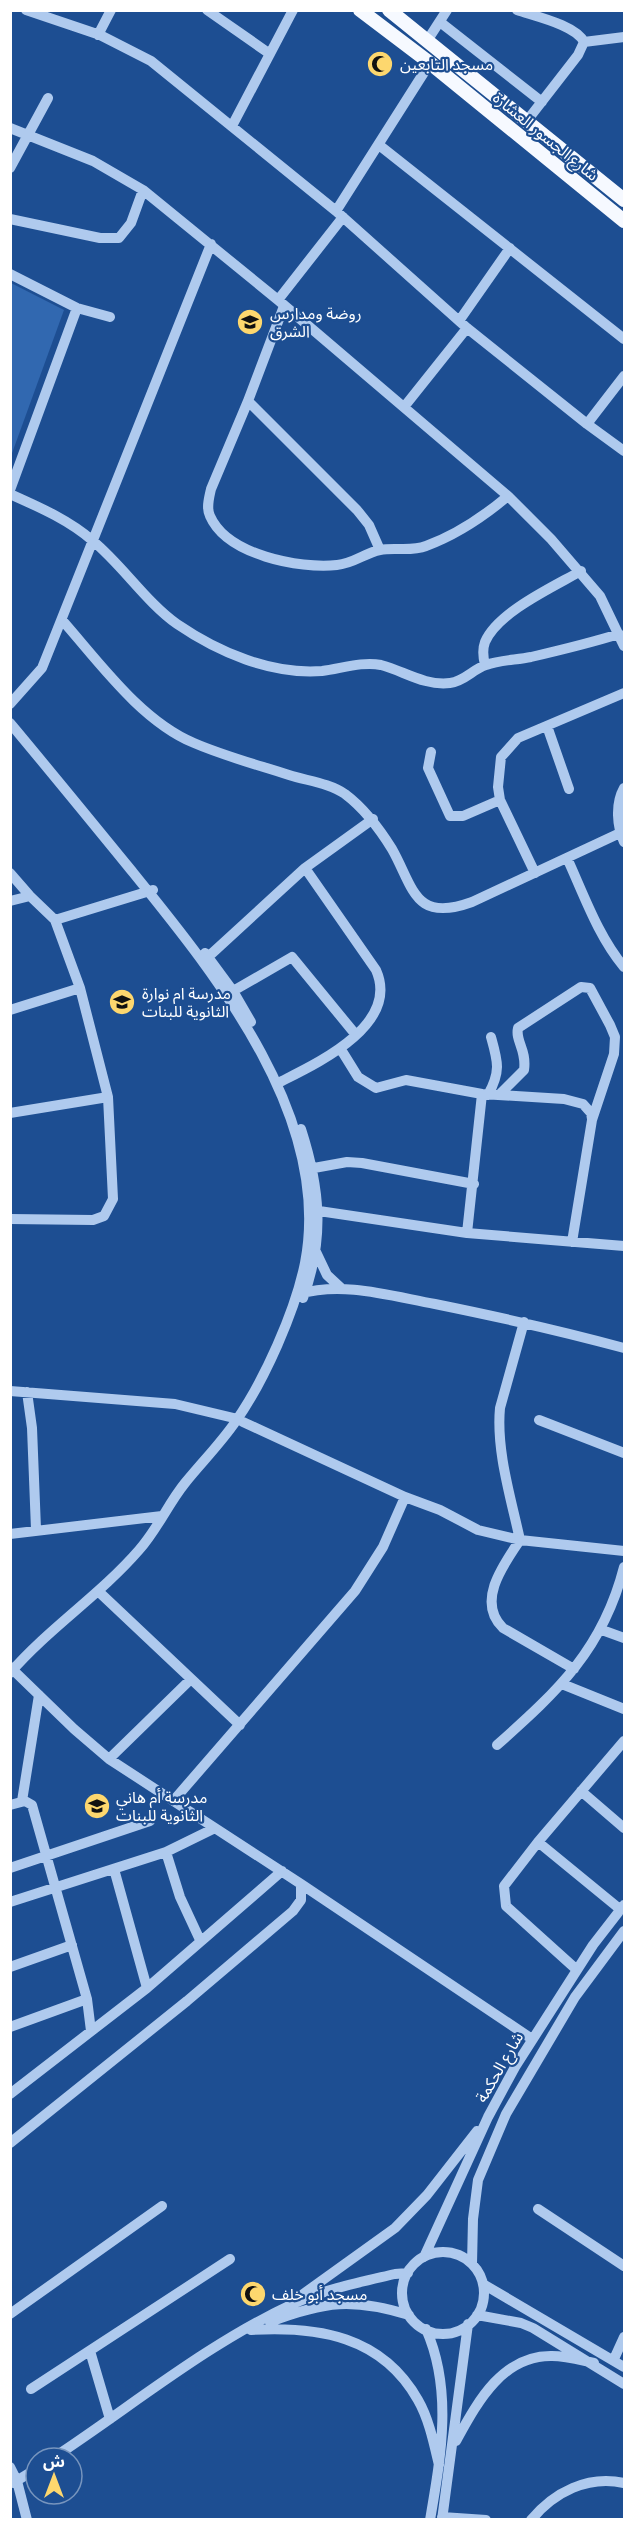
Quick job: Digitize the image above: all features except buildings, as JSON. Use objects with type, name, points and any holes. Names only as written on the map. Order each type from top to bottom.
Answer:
[{"type":"main road","name":"شارع الجسور العشارة","points":[[360,10],[430,63],[624,221]]},
{"type":"main road","name":"شارع الجسور العشارة","points":[[395,12],[526,122],[624,198]]},
{"type":"street","points":[[26,10],[98,35],[151,61],[340,214],[463,324],[624,451]]},
{"type":"street","points":[[98,35],[111,10]]},
{"type":"street","points":[[207,10],[270,54]]},
{"type":"street","points":[[232,126],[293,10]]},
{"type":"street","points":[[427,41],[447,10]]},
{"type":"street","points":[[517,10],[544,18],[579,34],[584,42]]},
{"type":"street","points":[[440,22],[542,102]]},
{"type":"street","points":[[584,42],[624,37]]},
{"type":"street","points":[[526,122],[578,55],[584,42]]},
{"type":"street","points":[[430,63],[379,145],[340,214],[281,303],[248,401],[211,489],[208,502],[209,515],[216,526],[239,545],[263,555],[304,565],[347,564],[380,550],[408,550],[435,543],[481,519],[507,496]]},
{"type":"street","points":[[10,168],[48,98]]},
{"type":"street","points":[[10,128],[113,170],[143,190],[281,303],[507,496],[581,571],[600,596],[624,646]]},
{"type":"street","points":[[379,145],[624,339]]},
{"type":"street","points":[[10,219],[100,238],[119,238],[131,224],[143,190]]},
{"type":"street","points":[[10,704],[42,668],[211,244]]},
{"type":"street","points":[[404,407],[463,324],[510,248]]},
{"type":"street","points":[[10,274],[77,308],[110,317]]},
{"type":"street","points":[[77,308],[10,492],[66,521],[94,541],[174,622],[200,639],[232,656],[294,670],[320,671],[367,664],[381,665],[409,676],[440,684],[464,679],[485,665],[531,657],[619,634]]},
{"type":"street","points":[[587,424],[624,376]]},
{"type":"street","points":[[248,401],[357,510],[369,525],[380,550]]},
{"type":"street","points":[[485,665],[483,652],[485,642],[495,628],[512,612],[581,571]]},
{"type":"street","points":[[62,620],[113,680],[161,724],[194,743],[288,775],[333,787],[345,794],[373,819],[393,851],[405,881],[421,901],[429,906],[456,908],[567,858],[622,837],[619,804],[624,788]]},
{"type":"street","points":[[535,873],[500,800],[498,766],[506,748],[518,738],[624,693]]},
{"type":"street","points":[[10,723],[208,957],[233,991],[282,1081],[301,1126],[314,1168],[319,1211],[315,1250],[301,1294],[241,1420],[183,1485],[141,1548],[12,1670],[109,1759],[282,1871],[532,2039]]},
{"type":"street","points":[[547,726],[569,789]]},
{"type":"street","points":[[431,752],[428,768],[450,816],[463,816],[500,800]]},
{"type":"street","points":[[208,957],[305,868],[373,819]]},
{"type":"street","points":[[567,858],[600,930],[624,967]]},
{"type":"street","points":[[282,1081],[340,1048],[356,1035],[377,1008],[380,978],[305,868]]},
{"type":"street","points":[[10,873],[55,920],[80,988],[108,1097],[114,1188],[113,1199],[104,1216],[93,1220],[10,1219]]},
{"type":"street","points":[[55,920],[151,891]]},
{"type":"street","points":[[151,891],[243,1022],[275,1083],[295,1129],[305,1168],[309,1208],[301,1294]]},
{"type":"street","points":[[10,901],[30,896]]},
{"type":"street","points":[[233,991],[292,957],[356,1035]]},
{"type":"street","points":[[489,1095],[524,1070],[524,1051],[518,1038],[518,1028],[581,987],[587,986],[615,1037],[614,1054],[592,1120],[572,1242]]},
{"type":"street","points":[[10,1010],[80,988]]},
{"type":"street","points":[[467,1233],[489,1095],[497,1078],[498,1062],[491,1037]]},
{"type":"street","points":[[340,1048],[358,1077],[376,1088],[406,1080],[489,1095],[577,1101],[588,1108],[592,1120]]},
{"type":"street","points":[[10,1113],[108,1097]]},
{"type":"street","points":[[314,1168],[347,1162],[362,1163],[474,1184]]},
{"type":"street","points":[[319,1211],[467,1233],[624,1246]]},
{"type":"street","points":[[315,1250],[322,1268],[341,1288]]},
{"type":"street","points":[[301,1294],[341,1288],[524,1322],[624,1348]]},
{"type":"street","points":[[524,1322],[500,1408],[499,1420],[500,1439],[520,1540],[502,1567],[492,1591],[493,1614],[496,1622],[513,1635],[574,1669]]},
{"type":"street","points":[[10,1391],[175,1404],[241,1420],[405,1497],[440,1510],[473,1528],[520,1540],[624,1551]]},
{"type":"street","points":[[27,1392],[32,1428],[36,1530]]},
{"type":"street","points":[[539,1420],[624,1452]]},
{"type":"street","points":[[174,1800],[354,1591],[383,1547],[405,1497]]},
{"type":"street","points":[[10,1534],[164,1514]]},
{"type":"street","points":[[497,1745],[562,1684],[602,1630],[617,1596],[624,1567]]},
{"type":"street","points":[[98,1591],[240,1725]]},
{"type":"street","points":[[602,1630],[624,1638]]},
{"type":"street","points":[[109,1759],[191,1679]]},
{"type":"street","points":[[562,1684],[624,1709]]},
{"type":"street","points":[[22,1801],[39,1695]]},
{"type":"street","points":[[577,1970],[506,1906],[504,1886],[537,1842],[624,1741]]},
{"type":"street","points":[[580,1791],[624,1828]]},
{"type":"street","points":[[10,1805],[22,1801],[32,1804],[87,1999],[91,2031]]},
{"type":"street","points":[[10,1868],[150,1821]]},
{"type":"street","points":[[10,1902],[166,1851],[215,1828]]},
{"type":"street","points":[[537,1842],[623,1908]]},
{"type":"street","points":[[166,1851],[180,1897],[200,1940]]},
{"type":"street","points":[[114,1869],[147,1989]]},
{"type":"street","points":[[10,2094],[147,1989],[200,1940],[282,1871]]},
{"type":"street","points":[[10,2143],[187,2001],[293,1911],[302,1900],[301,1884]]},
{"type":"street","name":"شارع الحكمة","points":[[424,2257],[488,2116],[532,2039],[577,1970],[623,1908]]},
{"type":"street","name":"شارع الحكمة","points":[[472,2264],[475,2199],[486,2158],[506,2114],[575,1997],[620,1944],[624,1931]]},
{"type":"street","points":[[10,1967],[72,1945]]},
{"type":"street","points":[[10,2027],[87,1999]]},
{"type":"street","points":[[278,2312],[395,2228],[434,2187],[488,2116]]},
{"type":"street","points":[[10,2314],[162,2206]]},
{"type":"street","points":[[537,2209],[624,2266]]},
{"type":"street","points":[[409,2315],[402,2294],[408,2273],[424,2257],[445,2252],[460,2256],[472,2264],[483,2284],[483,2299],[477,2315],[468,2324],[448,2333],[426,2330]]},
{"type":"street","points":[[31,2388],[230,2259]]},
{"type":"street","points":[[71,2446],[237,2335],[278,2312],[320,2293],[395,2274],[408,2273]]},
{"type":"street","points":[[483,2284],[614,2359],[624,2367]]},
{"type":"street","points":[[237,2335],[292,2314],[328,2304],[363,2304],[409,2315],[426,2330],[439,2362],[443,2409],[439,2465],[430,2520]]},
{"type":"street","points":[[477,2315],[521,2323],[533,2328],[594,2363],[624,2384]]},
{"type":"street","points":[[468,2324],[442,2518],[486,2520]]},
{"type":"street","points":[[251,2330],[292,2329],[332,2334],[358,2343],[387,2362],[418,2400],[439,2465]]},
{"type":"street","points":[[614,2359],[624,2337]]},
{"type":"street","points":[[90,2351],[110,2420]]},
{"type":"street","points":[[453,2446],[488,2389],[519,2363],[553,2356],[594,2363]]},
{"type":"street","points":[[10,2467],[27,2520]]},
{"type":"street","points":[[531,2520],[545,2502],[567,2490],[590,2483],[614,2481],[624,2483]]},
{"type":"shaded area","points":[[11,283],[64,310],[11,456]]},
{"type":"place","name":"مسجد التابعين","points":[[380,64]]},
{"type":"place","name":"روضة ومدارس الشرق","points":[[250,322]]},
{"type":"place","name":"مدرسة ام نوارة الثانوية للبنات","points":[[122,1002]]},
{"type":"place","name":"مدرسة أم هاني الثانوية للبنات","points":[[97,1806]]},
{"type":"place","name":"مسجد أبو خلف","points":[[253,2294]]}]
